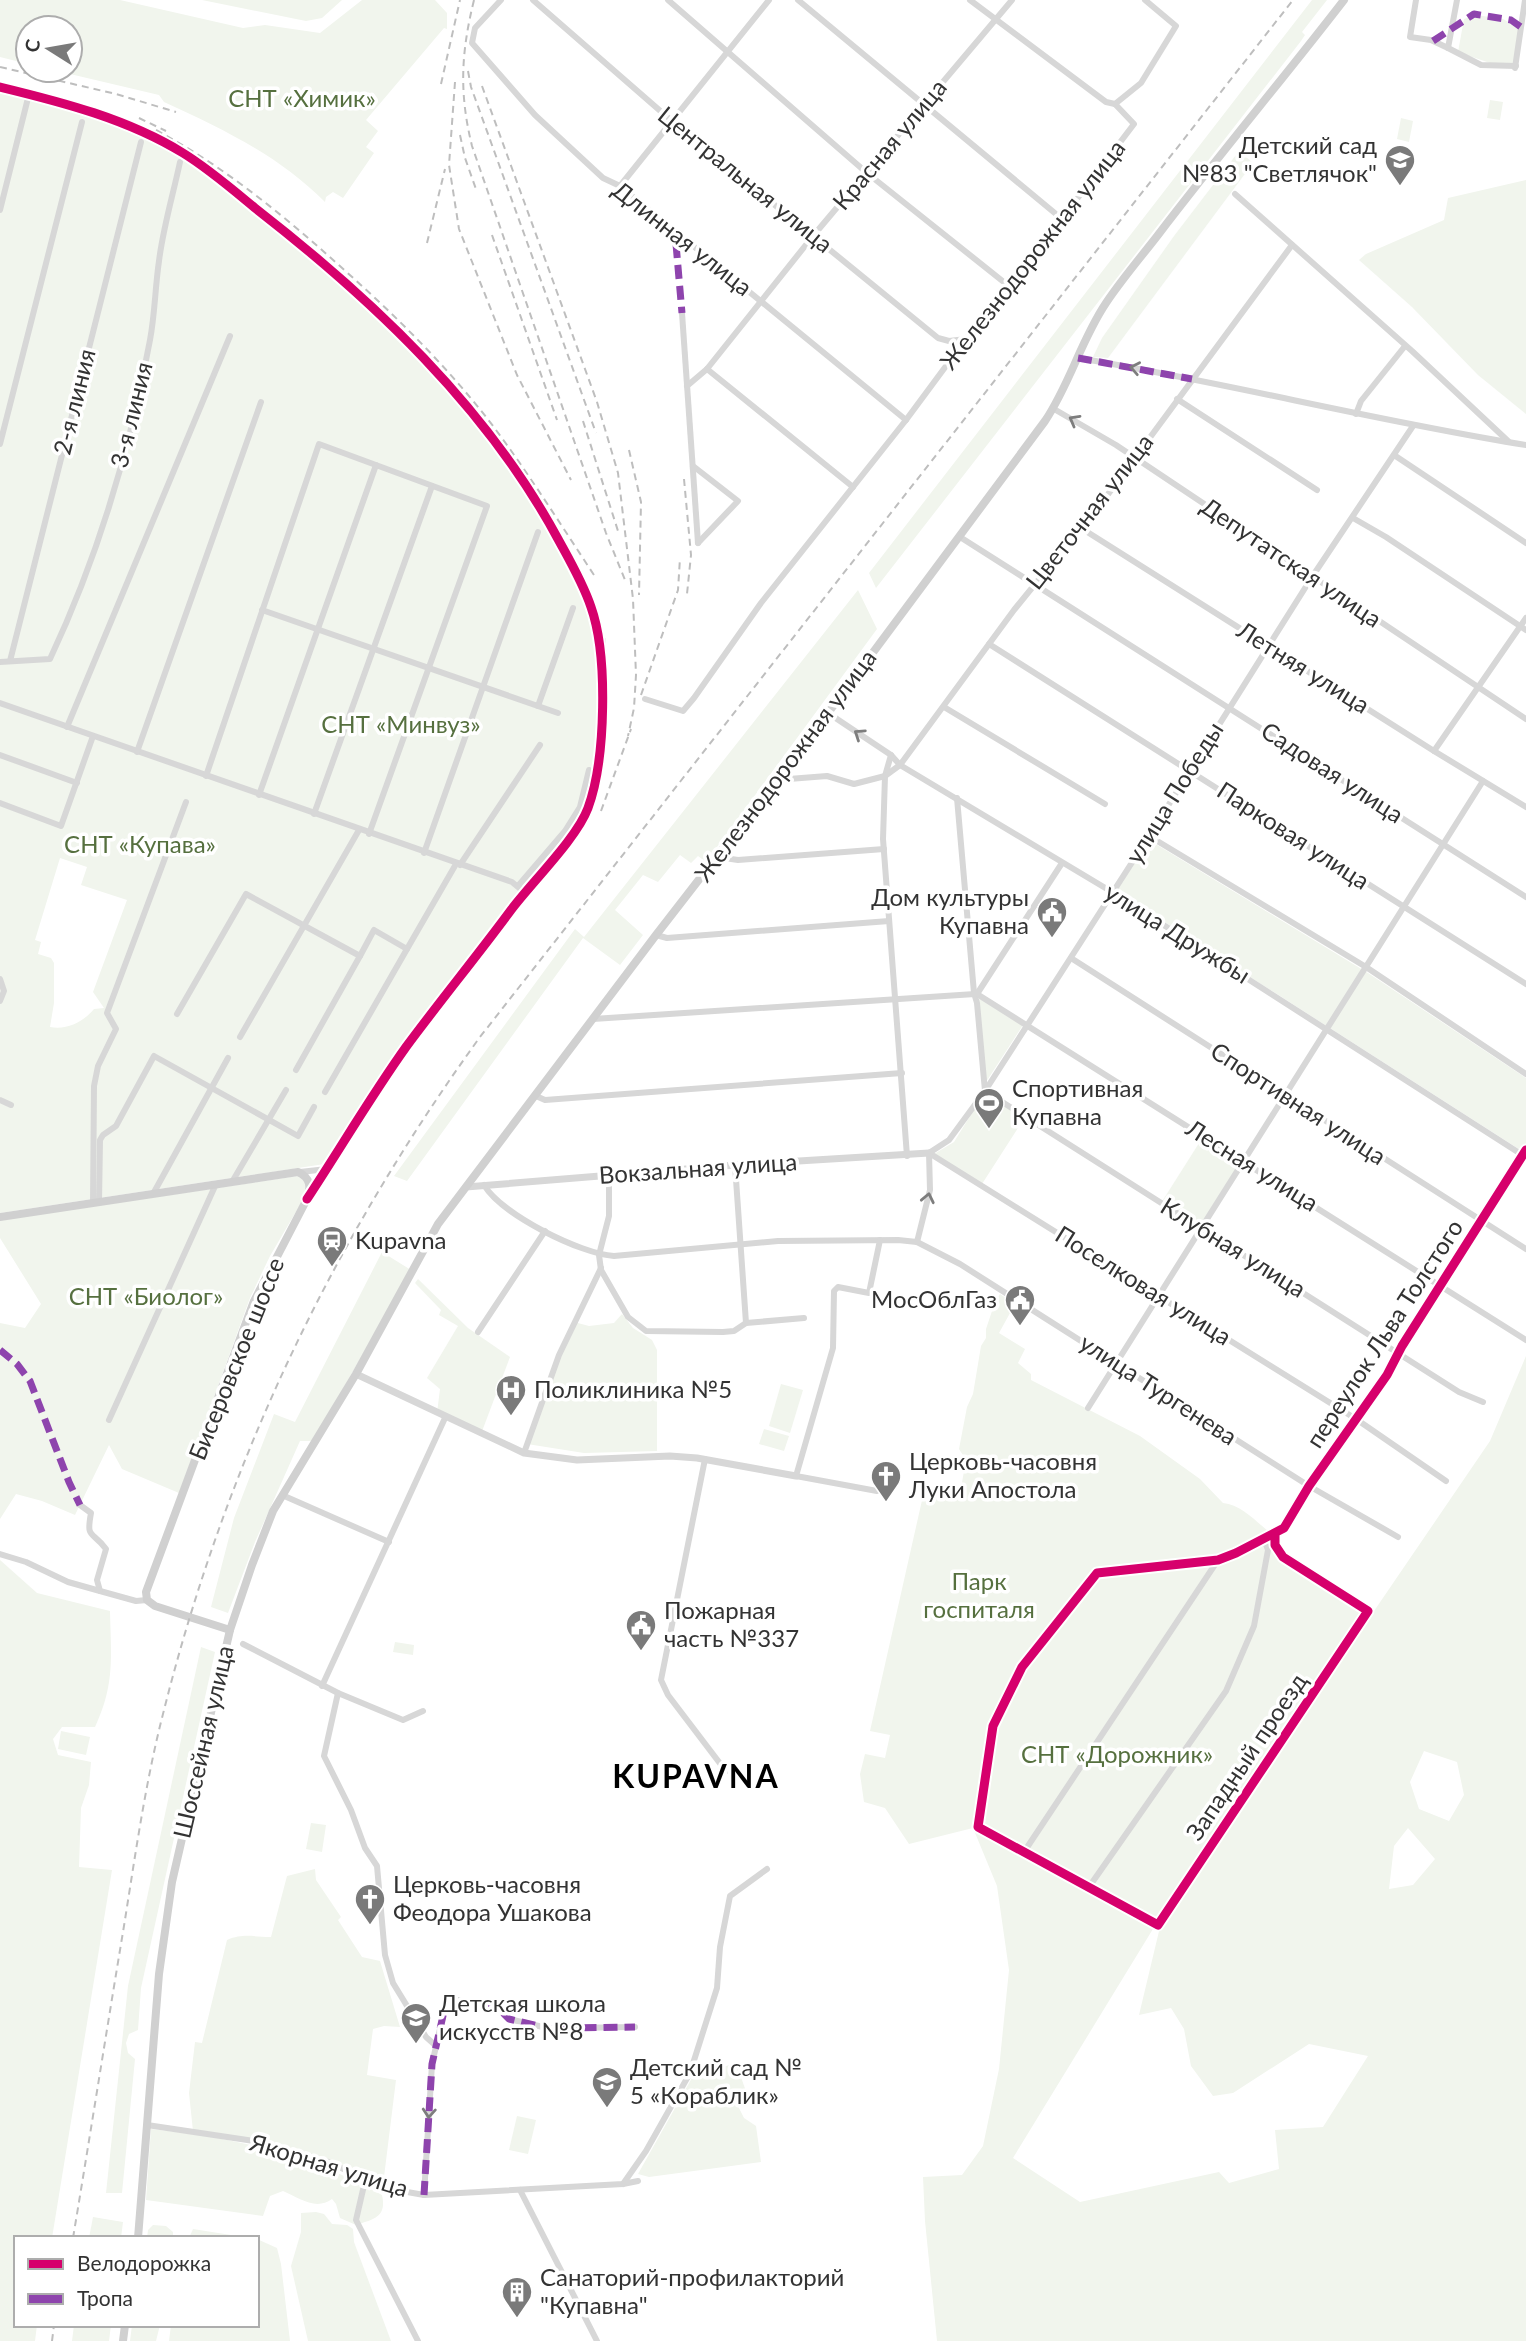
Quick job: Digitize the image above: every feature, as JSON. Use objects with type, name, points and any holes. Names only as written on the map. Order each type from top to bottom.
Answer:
[{"type":"main road","name":"Железнодорожная улица","points":[[356,1374],[439,1224],[656,935],[828,713],[1054,408],[1106,303],[1216,159],[1288,74],[1344,0]]},
{"type":"main road","points":[[0,1217],[298,1172],[309,1181],[311,1188],[307,1199]]},
{"type":"main road","name":"Бисеровское шоссе","points":[[147,1600],[146,1591],[254,1301],[307,1199]]},
{"type":"main road","name":"Шоссейная улица","points":[[138,2236],[154,2024],[167,1912],[230,1630],[251,1565],[282,1495],[356,1374]]},
{"type":"main road","points":[[147,1600],[155,1606],[230,1630]]},
{"type":"street","name":"Длинная улица","points":[[500,0],[475,28],[472,43],[535,114],[603,178],[620,186],[678,241],[761,302],[906,420]]},
{"type":"street","name":"Центральная улица","points":[[533,0],[673,122],[937,338],[949,341],[966,339]]},
{"type":"street","points":[[668,0],[867,173],[1010,288]]},
{"type":"street","points":[[620,186],[769,0]]},
{"type":"street","points":[[798,0],[1062,219]]},
{"type":"street","points":[[970,0],[1106,102],[1115,104],[1141,83],[1175,26],[1145,0]]},
{"type":"street","name":"Красная улица","points":[[687,386],[706,369],[813,236],[1012,0]]},
{"type":"street","points":[[1416,0],[1410,37],[1431,40],[1481,65],[1515,67],[1525,0]]},
{"type":"street","points":[[1448,48],[1457,0]]},
{"type":"street","points":[[0,87],[95,113],[146,133],[182,152],[316,255],[395,329],[468,408],[546,516],[591,607],[600,643],[602,709],[598,770],[587,810],[570,836],[521,889]]},
{"type":"street","points":[[0,210],[29,94]]},
{"type":"street","name":"Железнодорожная улица","points":[[645,699],[683,711],[761,603],[906,420],[966,339],[1010,288],[1135,124],[1115,104]]},
{"type":"street","points":[[0,444],[82,122]]},
{"type":"street","name":"2-я линия","points":[[10,662],[141,142]]},
{"type":"street","name":"3-я линия","points":[[10,662],[50,659],[75,606],[132,423],[150,341],[159,257],[180,162]]},
{"type":"street","points":[[1234,194],[1510,443]]},
{"type":"street","name":"Цветочная улица","points":[[886,776],[900,765],[989,644],[1135,457],[1292,245]]},
{"type":"street","points":[[682,313],[692,466],[698,543],[738,502],[692,466]]},
{"type":"street","points":[[67,727],[230,336]]},
{"type":"street","points":[[1356,414],[1361,401],[1405,346]]},
{"type":"street","points":[[1078,358],[1413,426],[1526,445]]},
{"type":"street","points":[[706,369],[853,487]]},
{"type":"street","points":[[1177,399],[1317,490]]},
{"type":"street","points":[[137,752],[261,402]]},
{"type":"street","name":"Депутатская улица","points":[[1054,408],[1135,457],[1526,719]]},
{"type":"street","name":"улица Победы","points":[[929,1153],[949,1140],[985,1091],[1149,836],[1228,707],[1413,426]]},
{"type":"street","points":[[206,776],[319,444],[487,506],[369,834]]},
{"type":"street","points":[[1394,455],[1526,543]]},
{"type":"street","points":[[259,795],[376,465]]},
{"type":"street","points":[[314,814],[432,486]]},
{"type":"street","points":[[1353,517],[1523,629]]},
{"type":"street","name":"Летняя улица","points":[[1081,528],[1526,807]]},
{"type":"street","points":[[424,853],[538,532]]},
{"type":"street","name":"Садовая улица","points":[[960,537],[1526,897]]},
{"type":"street","points":[[538,706],[573,608]]},
{"type":"street","points":[[262,610],[558,713]]},
{"type":"street","points":[[1434,751],[1523,629],[1526,618]]},
{"type":"street","name":"Парковая улица","points":[[989,644],[1526,984]]},
{"type":"street","points":[[0,662],[10,662]]},
{"type":"street","points":[[0,703],[521,889]]},
{"type":"street","points":[[944,706],[1104,803]]},
{"type":"street","name":"улица Дружбы","points":[[828,713],[891,755],[900,765],[1112,892],[1525,1154]]},
{"type":"street","points":[[0,803],[61,825],[93,736]]},
{"type":"street","points":[[325,1091],[458,865],[540,745]]},
{"type":"street","points":[[0,755],[76,783]]},
{"type":"street","points":[[891,755],[883,810],[884,849],[907,1156]]},
{"type":"street","points":[[307,1199],[407,1047],[565,831],[580,807],[589,770]]},
{"type":"street","points":[[776,780],[827,776],[854,783],[886,776]]},
{"type":"street","points":[[1088,1408],[1482,781]]},
{"type":"street","points":[[957,798],[985,1091]]},
{"type":"street","points":[[96,1202],[94,1086],[98,1066],[116,1029],[107,1013],[186,802]]},
{"type":"street","points":[[240,1037],[359,830]]},
{"type":"street","points":[[1149,836],[1366,967],[1526,1074]]},
{"type":"street","points":[[718,857],[738,860],[884,849]]},
{"type":"street","points":[[975,993],[1062,863]]},
{"type":"street","points":[[177,1014],[246,894],[360,956]]},
{"type":"street","points":[[656,935],[667,939],[889,921]]},
{"type":"street","points":[[296,1070],[374,930],[407,949]]},
{"type":"street","name":"Спортивная улица","points":[[1071,958],[1526,1249]]},
{"type":"street","points":[[0,979],[4,991],[0,1001]]},
{"type":"street","points":[[593,1019],[975,993]]},
{"type":"street","name":"Лесная улица","points":[[975,993],[1526,1340]]},
{"type":"street","points":[[96,1202],[100,1140],[116,1126],[154,1056],[298,1136],[314,1107]]},
{"type":"street","points":[[153,1194],[228,1058]]},
{"type":"street","points":[[536,1096],[545,1100],[902,1073]]},
{"type":"street","points":[[232,1182],[286,1090]]},
{"type":"street","name":"Клубная улица","points":[[985,1091],[1459,1392],[1483,1402]]},
{"type":"street","points":[[0,1100],[11,1105]]},
{"type":"street","points":[[484,1185],[506,1207],[545,1231],[572,1246],[600,1255],[778,1241],[917,1242],[930,1190],[929,1153]]},
{"type":"street","name":"Вокзальная улица","points":[[466,1187],[735,1165],[929,1153]]},
{"type":"street","name":"Поселковая улица","points":[[929,1153],[1356,1419],[1446,1481]]},
{"type":"street","name":"переулок Льва Толстого","points":[[1274,1534],[1284,1528],[1309,1486],[1356,1419],[1525,1154]]},
{"type":"street","points":[[735,1165],[746,1323]]},
{"type":"street","points":[[298,1172],[327,1169]]},
{"type":"street","points":[[609,1175],[609,1216],[600,1255],[601,1270],[628,1317],[646,1331],[723,1332],[734,1331],[746,1323],[804,1318]]},
{"type":"street","points":[[109,1420],[216,1184]]},
{"type":"street","points":[[478,1332],[545,1231]]},
{"type":"street","points":[[796,1476],[833,1348],[834,1291],[838,1287],[869,1293],[880,1240]]},
{"type":"street","name":"улица Тургенева","points":[[917,1242],[960,1264],[1309,1486],[1398,1537]]},
{"type":"street","points":[[524,1453],[559,1355],[601,1270]]},
{"type":"street","points":[[356,1374],[524,1453],[577,1460],[670,1456],[705,1459],[877,1491]]},
{"type":"street","points":[[323,1686],[446,1418]]},
{"type":"street","points":[[705,1459],[661,1679],[668,1695],[725,1770],[735,1772]]},
{"type":"street","points":[[282,1495],[388,1542]]},
{"type":"street","points":[[80,1505],[91,1513],[89,1533],[106,1549],[97,1580],[100,1591]]},
{"type":"street","points":[[1264,1539],[1268,1550],[1254,1626],[1226,1692],[1089,1887],[978,1827],[993,1726],[1022,1667],[1097,1573],[1218,1560],[1274,1534]]},
{"type":"street","name":"Западный проезд","points":[[1089,1887],[1158,1925],[1368,1611],[1283,1557],[1275,1545],[1274,1534]]},
{"type":"street","points":[[0,1554],[26,1562],[68,1582],[136,1601],[147,1600]]},
{"type":"street","points":[[1024,1852],[1218,1560]]},
{"type":"street","points":[[243,1644],[323,1686],[403,1720],[423,1711]]},
{"type":"street","points":[[338,1693],[324,1755],[351,1810],[365,1848],[377,1866],[385,1955],[393,1983],[426,2037],[435,2045]]},
{"type":"street","points":[[623,2184],[646,2151],[691,2069],[716,1988],[720,1947],[730,1896],[767,1869]]},
{"type":"street","points":[[424,2194],[435,2045],[445,2007],[458,2000],[500,2010],[509,2019],[561,2031],[566,2028],[584,2031],[635,2027]]},
{"type":"street","name":"Якорная улица","points":[[147,2125],[254,2141],[326,2161],[385,2188],[424,2194],[638,2181]]},
{"type":"street","points":[[365,2181],[356,2220],[418,2341]]},
{"type":"street","points":[[520,2190],[597,2341]]},
{"type":"green space","name":"СНТ «Химик»","points":[[0,0],[120,0],[243,28],[265,25],[320,33],[362,0],[435,0],[447,13],[447,29],[444,28],[366,120],[378,131],[366,147],[374,153],[343,198],[333,192],[326,197],[325,202],[269,157],[229,133],[164,102],[159,95],[84,77],[84,14],[14,14],[14,60],[0,57]]},
{"type":"green space","points":[[202,0],[342,0],[322,18],[306,21]]},
{"type":"green space","points":[[1312,0],[1327,0],[1302,32],[1305,35],[1301,41],[876,588],[869,573]]},
{"type":"green space","points":[[1476,15],[1503,19],[1519,28],[1514,63],[1490,63],[1458,52],[1464,19]]},
{"type":"green space","points":[[0,87],[95,113],[182,152],[316,255],[395,329],[468,408],[546,516],[591,607],[600,644],[602,709],[598,770],[587,810],[570,836],[407,1047],[331,1163],[0,1213]],"holes":[[[60,858],[87,867],[81,885],[127,900],[93,992],[104,1008],[94,1009],[85,1018],[69,1026],[50,1027],[54,1003],[54,963],[51,958],[38,954],[41,942],[35,940]]]},
{"type":"green space","points":[[1490,100],[1503,102],[1500,120],[1487,118]]},
{"type":"green space","points":[[1401,118],[1413,121],[1409,142],[1397,139]]},
{"type":"green space","points":[[1239,151],[1253,163],[1108,358],[1093,357],[1102,338],[1174,236]]},
{"type":"green space","points":[[1526,180],[1526,414],[1478,375],[1412,307],[1359,260],[1366,254],[1444,220],[1448,198]]},
{"type":"green space","points":[[858,590],[877,629],[706,862],[698,856],[691,863],[680,855],[658,882],[643,875],[615,910],[643,935],[620,965],[583,938],[407,1181],[394,1176],[575,929],[584,937]]},
{"type":"green space","points":[[1149,840],[1368,973],[1526,1078],[1526,1144],[1522,1151],[1116,891]]},
{"type":"green space","points":[[978,1000],[1023,1025],[986,1082]]},
{"type":"green space","name":"Спортивная Купавна","points":[[985,1092],[1025,1117],[982,1184],[934,1154],[954,1142]]},
{"type":"green space","points":[[1201,1140],[1239,1164],[1201,1224],[1163,1200]]},
{"type":"green space","name":"СНТ «Биолог»","points":[[298,1176],[306,1183],[304,1198],[270,1256],[250,1298],[179,1493],[122,1469],[109,1445],[75,1515],[42,1501],[16,1494],[0,1519],[0,1323],[25,1328],[41,1304],[0,1238],[0,1220]]},
{"type":"green space","points":[[382,1252],[411,1270],[313,1441],[300,1441],[255,1542],[228,1613],[211,1607],[234,1518],[274,1414],[295,1422]]},
{"type":"green space","points":[[418,1279],[468,1328],[510,1357],[481,1434],[437,1413],[440,1389],[427,1378],[458,1326],[439,1315],[441,1310],[415,1283]]},
{"type":"green space","points":[[1000,1294],[1015,1304],[999,1333],[1025,1349],[1018,1363],[1031,1374],[1031,1380],[1140,1436],[1200,1479],[1223,1503],[1244,1511],[1273,1535],[1275,1545],[1284,1557],[1372,1614],[1490,1441],[1526,1356],[1526,2341],[937,2341],[923,2177],[962,2175],[983,2146],[999,2069],[1009,1970],[997,1886],[973,1828],[909,1844],[885,1808],[864,1802],[860,1774],[865,1754],[885,1758],[890,1735],[870,1731],[925,1487],[959,1499],[966,1460],[959,1449],[967,1407],[973,1394],[981,1346],[986,1338],[986,1329]],"holes":[[[1424,1751],[1457,1762],[1464,1795],[1449,1821],[1419,1809],[1410,1782]],[[1408,1828],[1435,1859],[1413,1885],[1389,1889],[1394,1846]],[[1156,1924],[1160,1927],[1139,2015],[1171,2008],[1184,2029],[1191,2066],[1213,2096],[1233,2093],[1309,2044],[1368,2056],[1323,2127],[1275,2130],[1279,2169],[1229,2183],[1219,2172],[1080,2202],[1013,2158]]]},
{"type":"green space","points":[[622,1314],[633,1328],[652,1340],[657,1350],[657,1451],[584,1453],[527,1444],[574,1322],[589,1326],[614,1323]]},
{"type":"green space","points":[[781,1384],[803,1390],[790,1433],[769,1426]]},
{"type":"green space","points":[[764,1429],[789,1436],[784,1451],[759,1444]]},
{"type":"green space","points":[[0,1560],[37,1593],[110,1611],[109,1684],[95,1727],[62,1727],[53,1739],[58,1755],[91,1762],[89,1785],[81,1808],[79,1867],[112,1870],[52,2236],[14,2236],[14,2327],[37,2327],[35,2341],[0,2341]]},
{"type":"green space","points":[[395,1642],[414,1645],[413,1655],[393,1652]]},
{"type":"green space","points":[[201,1647],[215,1652],[141,1988],[138,2030],[129,2034],[126,2043],[128,2053],[135,2059],[122,2193],[106,2193],[128,1986]]},
{"type":"green space","points":[[61,1731],[90,1737],[86,1755],[58,1749]]},
{"type":"green space","points":[[311,1823],[326,1825],[322,1852],[306,1849]]},
{"type":"green space","points":[[315,1869],[316,1880],[341,1917],[338,1920],[362,1957],[380,1961],[400,2027],[384,2026],[373,2029],[367,2075],[396,2080],[384,2177],[385,2188],[326,2161],[254,2141],[193,2131],[189,2093],[195,2042],[202,2043],[227,1940],[244,1936],[271,1937],[287,1876]]},
{"type":"green space","points":[[736,2063],[748,2097],[735,2100],[744,2118],[756,2126],[761,2162],[649,2177],[638,2174],[693,2076]]},
{"type":"green space","points":[[517,2116],[536,2120],[528,2154],[509,2150]]},
{"type":"green space","points":[[151,2129],[241,2143],[299,2159],[356,2181],[382,2195],[383,2208],[378,2216],[356,2225],[340,2218],[332,2199],[314,2204],[283,2191],[270,2196],[263,2216],[146,2200]]},
{"type":"green space","points":[[301,2213],[324,2214],[332,2224],[347,2225],[353,2229],[354,2242],[391,2341],[308,2341],[291,2266],[301,2232]]},
{"type":"green space","points":[[93,2217],[123,2222],[121,2236],[89,2236]]},
{"type":"green space","points":[[153,2225],[166,2226],[173,2232],[173,2236],[147,2236],[148,2230]]},
{"type":"green space","points":[[193,2229],[237,2236],[190,2236]]},
{"type":"green space","points":[[259,2240],[277,2248],[290,2341],[169,2341],[171,2327],[259,2327]]},
{"type":"green space","points":[[74,2327],[111,2327],[109,2341],[72,2341]]},
{"type":"green space","points":[[132,2327],[160,2327],[156,2341],[130,2341]]},
{"type":"railway","points":[[441,84],[460,0]]},
{"type":"railway","points":[[474,0],[466,38],[463,73],[465,108],[472,146],[606,533],[625,580]]},
{"type":"railway","points":[[73,2236],[141,1821],[164,1710],[189,1619],[252,1443],[289,1358],[331,1276],[376,1194],[480,1037],[1293,0]]},
{"type":"railway","points":[[0,67],[116,94],[176,112]]},
{"type":"railway","points":[[468,71],[471,87],[596,433]]},
{"type":"railway","points":[[455,82],[449,165],[459,229],[517,375],[571,480]]},
{"type":"railway","points":[[482,86],[597,402],[618,473],[633,599],[636,675],[634,708],[628,736]]},
{"type":"railway","points":[[139,118],[166,131]]},
{"type":"railway","points":[[156,130],[234,179],[282,216],[407,329],[443,366],[493,426],[594,575]]},
{"type":"railway","points":[[460,135],[477,192]]},
{"type":"railway","points":[[427,243],[445,169]]},
{"type":"railway","points":[[492,235],[557,420]]},
{"type":"railway","points":[[583,421],[618,531]]},
{"type":"railway","points":[[629,450],[641,502],[639,595]]},
{"type":"railway","points":[[684,479],[691,555],[687,594]]},
{"type":"railway","points":[[641,695],[678,590],[680,558]]},
{"type":"railway","points":[[604,636],[607,672],[604,753]]},
{"type":"railway","points":[[601,811],[631,729]]},
{"type":"railway","points":[[52,2341],[54,2327]]},
{"type":"marked path","points":[[1433,41],[1474,14],[1511,20],[1521,27]]},
{"type":"marked path","points":[[676,244],[682,313]]},
{"type":"marked path","points":[[1078,358],[1192,379]]},
{"type":"marked path","points":[[0,1350],[17,1364],[30,1381],[80,1505]]},
{"type":"marked path","points":[[424,2195],[432,2064],[445,2007],[458,2000],[500,2010],[509,2019],[560,2031],[566,2028],[635,2027]]},
{"type":"cycle path","points":[[0,87],[94,113],[162,141],[211,172],[342,280],[424,358],[497,444],[558,539],[591,607],[600,652],[603,707],[598,763],[588,808],[574,833],[406,1047],[307,1199]]},
{"type":"cycle path","points":[[1275,1534],[1275,1545],[1283,1557],[1368,1611],[1158,1925],[978,1827],[993,1726],[1022,1667],[1097,1573],[1218,1560],[1284,1528],[1309,1486],[1387,1375],[1402,1346],[1526,1150]]},
{"type":"place","name":"Детский сад №83 \"Светлячок\"","points":[[1400,187]]},
{"type":"place","name":"Дом культуры Купавна","points":[[1052,939]]},
{"type":"place","name":"Спортивная Купавна","points":[[989,1130]]},
{"type":"place","name":"Kupavna","points":[[332,1268]]},
{"type":"place","name":"МосОблГаз","points":[[1020,1327]]},
{"type":"place","name":"Поликлиника №5","points":[[511,1417]]},
{"type":"place","name":"Церковь-часовня Луки Апостола","points":[[886,1503]]},
{"type":"place","name":"Пожарная часть №337","points":[[641,1652]]},
{"type":"place","name":"Церковь-часовня Феодора Ушакова","points":[[370,1926]]},
{"type":"place","name":"Детская школа искусств №8","points":[[416,2045]]},
{"type":"place","name":"Детский сад № 5 «Кораблик»","points":[[607,2109]]},
{"type":"place","name":"Санаторий-профилакторий \"Купавна\"","points":[[517,2319]]},
{"type":"district","name":"KUPAVNA","points":[[696,1777]]},
{"type":"park label","name":"СНТ «Минвуз»","points":[[401,725]]},
{"type":"park label","name":"СНТ «Купава»","points":[[140,845]]},
{"type":"park label","name":"Парк госпиталя","points":[[979,1596]]},
{"type":"park label","name":"СНТ «Дорожник»","points":[[1117,1755]]}]
